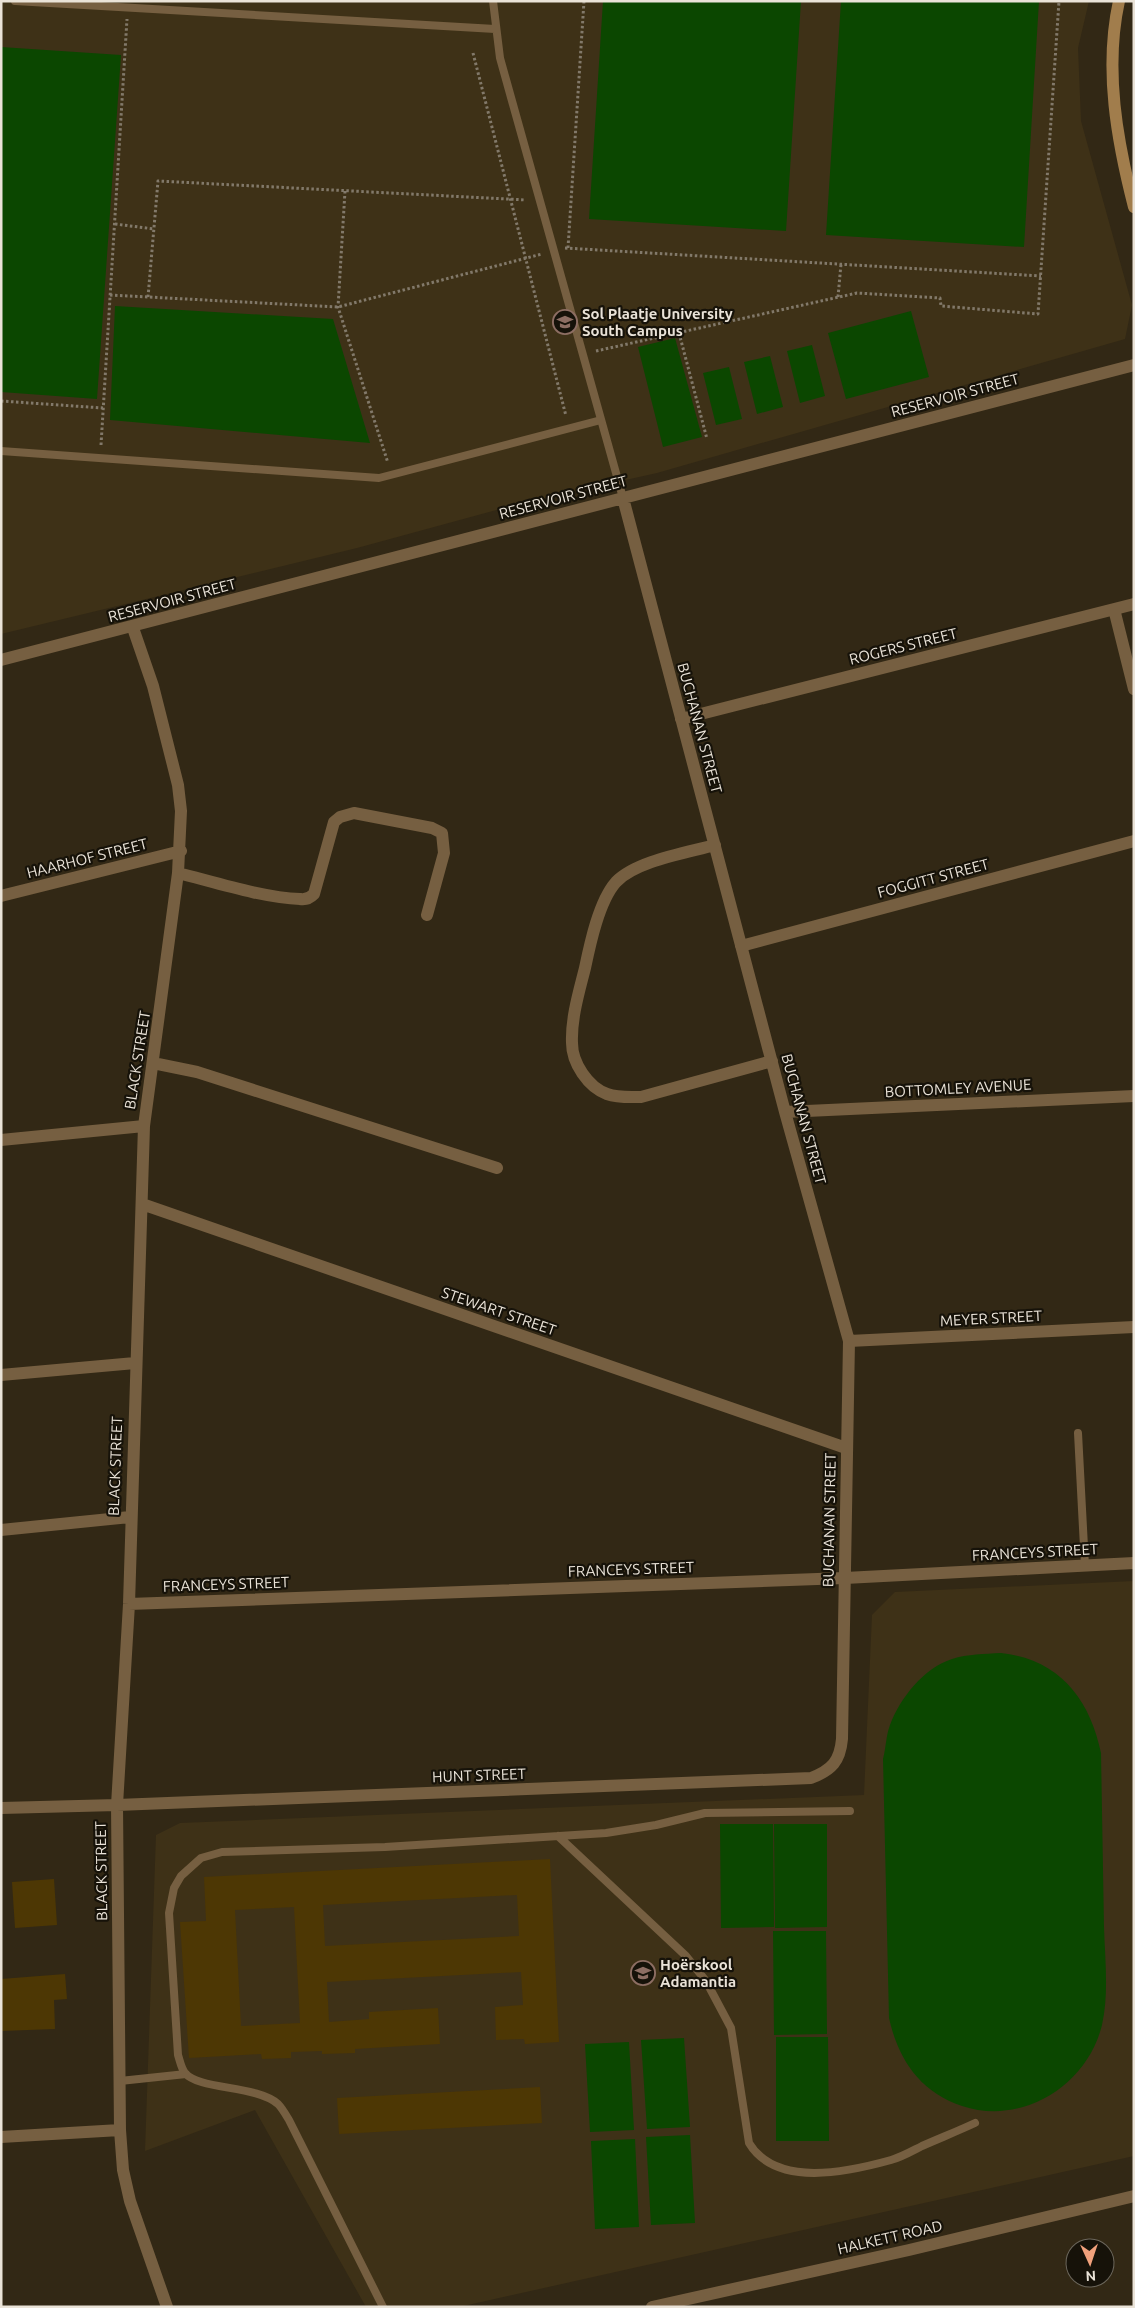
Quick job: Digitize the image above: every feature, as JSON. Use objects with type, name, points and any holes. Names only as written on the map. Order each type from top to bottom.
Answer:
[{"type":"street","points":[[1119,1],[1115,20],[1112,60],[1115,116],[1134,207]]},
{"type":"street","name":"RESERVOIR STREET","points":[[1,660],[133,628],[623,498],[1134,366]]},
{"type":"street","name":"BUCHANAN STREET","points":[[623,498],[785,1112],[849,1342],[842,1738],[837,1761]]},
{"type":"street","name":"ROGERS STREET","points":[[681,720],[1134,604]]},
{"type":"street","points":[[1114,609],[1134,690]]},
{"type":"street","name":"BLACK STREET","points":[[133,628],[153,686],[178,785],[181,811],[181,851],[144,1126],[130,1517],[129,1604],[117,1805],[120,2130],[123,2170],[130,2201],[167,2307]]},
{"type":"street","points":[[178,873],[278,896],[301,900],[309,898],[314,894],[334,822],[340,817],[354,813],[432,828],[442,833],[444,853],[427,915]]},
{"type":"street","name":"FOGGITT STREET","points":[[741,946],[1134,841]]},
{"type":"street","points":[[714,845],[630,871],[615,883],[606,898],[590,943],[575,1012],[572,1044],[578,1066],[594,1087],[607,1094],[623,1098],[641,1097],[772,1061]]},
{"type":"street","name":"HAARHOF STREET","points":[[1,896],[181,851]]},
{"type":"street","points":[[153,1063],[197,1072],[497,1168]]},
{"type":"street","name":"BOTTOMLEY AVENUE","points":[[785,1112],[1134,1096]]},
{"type":"street","points":[[1,1140],[144,1126]]},
{"type":"street","name":"STEWART STREET","points":[[142,1204],[846,1448]]},
{"type":"street","name":"MEYER STREET","points":[[849,1342],[1134,1327]]},
{"type":"street","points":[[1,1376],[135,1364]]},
{"type":"street","points":[[1,1530],[130,1517]]},
{"type":"street","name":"FRANCEYS STREET","points":[[129,1604],[845,1578],[1134,1563]]},
{"type":"street","name":"HUNT STREET","points":[[1,1808],[811,1778],[832,1768],[837,1761]]},
{"type":"street","points":[[1,2137],[120,2130]]},
{"type":"street","name":"HALKETT ROAD","points":[[652,2307],[900,2252],[1134,2196]]},
{"type":"lane","points":[[15,1],[495,29]]},
{"type":"lane","points":[[493,1],[500,58],[623,498]]},
{"type":"lane","points":[[1,451],[379,478],[601,420]]},
{"type":"lane","points":[[1078,1433],[1084,1566]]},
{"type":"lane","points":[[186,2074],[178,2055],[169,1914],[174,1888],[181,1876],[200,1858],[222,1852],[385,1847],[558,1836],[623,1830],[705,1813],[850,1811]]},
{"type":"lane","points":[[558,1836],[686,1956],[706,1981],[731,2028],[749,2143],[755,2153],[776,2167],[799,2173],[830,2172],[892,2160],[975,2123]]},
{"type":"lane","points":[[120,2081],[186,2074],[197,2080],[267,2097],[279,2105],[289,2120],[383,2307]]},
{"type":"path","points":[[567,257],[584,1]]},
{"type":"path","points":[[582,354],[857,293],[940,298],[941,306],[1038,314],[1059,1]]},
{"type":"path","points":[[100,458],[128,8]]},
{"type":"path","points":[[473,53],[569,428]]},
{"type":"path","points":[[148,298],[158,182],[540,201]]},
{"type":"path","points":[[345,191],[338,308],[392,474]]},
{"type":"path","points":[[115,224],[154,229]]},
{"type":"path","points":[[559,250],[568,248],[1041,276]]},
{"type":"path","points":[[110,295],[338,308],[551,252]]},
{"type":"path","points":[[838,297],[841,264]]},
{"type":"path","points":[[678,332],[707,439]]},
{"type":"path","points":[[1,401],[103,408]]},
{"type":"shaded area","name":"Sol Plaatje University South Campus","points":[[1,1],[1089,1],[1078,48],[1081,121],[1132,305],[1125,339],[657,473],[522,503],[357,548],[1,634]]},
{"type":"shaded area","name":"Hoërskool Adamantia","points":[[1134,1581],[1134,2156],[459,2307],[366,2307],[255,2110],[145,2151],[156,1835],[180,1823],[864,1795],[872,1615],[895,1592]]},
{"type":"green space","points":[[603,1],[801,1],[786,231],[589,219]]},
{"type":"green space","points":[[841,1],[1039,1],[1024,247],[826,235]]},
{"type":"green space","points":[[1,47],[121,55],[97,399],[1,392]]},
{"type":"green space","points":[[115,306],[333,319],[370,443],[110,420]]},
{"type":"green space","points":[[911,311],[929,377],[846,399],[828,333]]},
{"type":"green space","points":[[675,338],[702,437],[663,447],[638,347]]},
{"type":"green space","points":[[812,345],[825,396],[800,403],[787,351]]},
{"type":"green space","points":[[770,356],[783,407],[757,414],[744,362]]},
{"type":"green space","points":[[729,367],[742,419],[716,425],[703,373]]},
{"type":"green space","points":[[1001,1653],[1021,1657],[1040,1664],[1055,1673],[1069,1685],[1080,1699],[1096,1733],[1101,1753],[1106,1989],[1102,2025],[1094,2047],[1082,2066],[1067,2083],[1049,2096],[1029,2105],[1007,2110],[985,2111],[962,2106],[947,2100],[923,2083],[905,2060],[893,2033],[889,2018],[883,1759],[894,1715],[914,1685],[932,1669],[952,1659],[970,1655]]},
{"type":"green space","points":[[720,1824],[773,1824],[774,1927],[721,1928]]},
{"type":"green space","points":[[774,1824],[827,1824],[827,1927],[775,1928]]},
{"type":"green space","points":[[773,1931],[826,1931],[827,2034],[774,2035]]},
{"type":"green space","points":[[776,2037],[828,2037],[829,2141],[776,2141]]},
{"type":"green space","points":[[684,2038],[690,2127],[647,2129],[641,2040]]},
{"type":"green space","points":[[629,2042],[634,2130],[590,2132],[585,2044]]},
{"type":"green space","points":[[690,2135],[695,2223],[651,2225],[646,2137]]},
{"type":"green space","points":[[635,2139],[639,2227],[595,2229],[591,2141]]},
{"type":"building","points":[[550,1859],[559,2042],[525,2044],[524,2039],[496,2040],[495,2007],[523,2005],[521,1972],[327,1982],[329,2022],[369,2019],[369,2012],[438,2008],[440,2044],[355,2049],[355,2053],[322,2054],[322,2051],[291,2052],[291,2058],[262,2059],[261,2054],[189,2058],[180,1922],[206,1921],[204,1877]],"holes":[[[517,1895],[519,1936],[325,1946],[323,1905]],[[294,1907],[300,2023],[241,2026],[235,1910]]]},
{"type":"building","points":[[54,1879],[57,1925],[15,1928],[12,1882]]},
{"type":"building","points":[[65,1974],[67,1999],[54,2000],[55,2029],[1,2031],[1,1979]]},
{"type":"building","points":[[540,2087],[542,2123],[339,2134],[337,2098]]},
{"type":"place","name":"Sol Plaatje University South Campus","points":[[565,322]]},
{"type":"place","name":"Hoërskool Adamantia","points":[[643,1973]]}]
